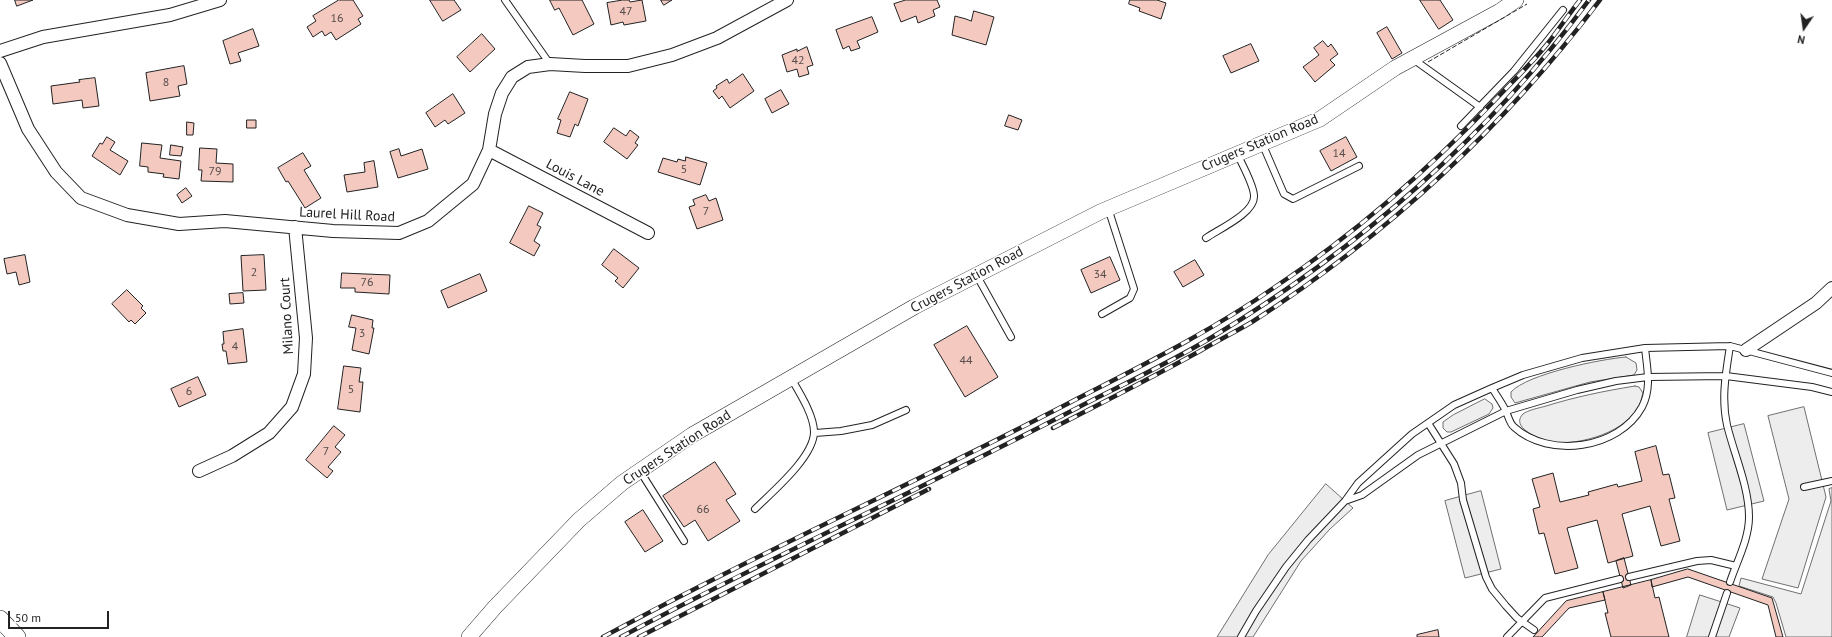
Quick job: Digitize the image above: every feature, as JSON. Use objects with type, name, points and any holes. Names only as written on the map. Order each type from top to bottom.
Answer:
[{"type":"main road","points":[[0,619],[17,637]]},
{"type":"street","points":[[0,51],[43,37],[170,15],[220,0]]},
{"type":"street","name":"Laurel Hill Road","points":[[0,63],[28,129],[56,172],[81,198],[127,215],[179,224],[225,221],[333,231],[399,233],[428,221],[473,184],[489,150],[495,114],[502,93],[512,76],[528,67],[550,64],[628,66],[672,55],[717,38],[787,0]]},
{"type":"street","name":"Crugers Station Road","points":[[469,637],[495,607],[579,520],[622,483],[692,435],[976,274],[1108,208],[1320,118],[1412,58],[1500,11],[1516,0]]},
{"type":"street","name":"Louis Lane","points":[[489,150],[648,233]]},
{"type":"street","name":"Milano Court","points":[[199,471],[232,456],[268,433],[292,407],[304,374],[306,338],[295,227]]},
{"type":"street","points":[[1746,350],[1816,303],[1832,288]]},
{"type":"lane","points":[[505,0],[550,64]]},
{"type":"lane","points":[[1461,126],[1530,52],[1563,10]]},
{"type":"lane","points":[[1412,58],[1480,107]]},
{"type":"lane","points":[[1262,143],[1281,190],[1286,196],[1293,199],[1359,166]]},
{"type":"lane","points":[[1206,238],[1248,210],[1253,203],[1253,192],[1237,153]]},
{"type":"lane","points":[[1102,314],[1130,298],[1134,290],[1108,208]]},
{"type":"lane","points":[[976,274],[1011,337]]},
{"type":"lane","points":[[1730,346],[1724,394],[1727,424],[1748,504],[1748,532],[1730,582]]},
{"type":"lane","points":[[1241,637],[1256,611],[1286,567],[1308,540],[1345,501],[1358,483],[1412,434],[1454,405],[1492,388],[1523,375],[1582,358],[1645,348],[1730,346],[1832,373]]},
{"type":"lane","points":[[1492,388],[1506,411],[1513,427],[1530,438],[1546,444],[1571,447],[1615,434],[1634,419],[1642,406],[1649,388],[1645,348]]},
{"type":"lane","points":[[1345,501],[1362,495],[1418,455],[1506,411],[1577,390],[1616,381],[1648,377],[1726,376],[1812,386],[1832,392]]},
{"type":"lane","points":[[755,509],[796,469],[811,445],[815,433],[814,424],[791,378]]},
{"type":"lane","points":[[815,433],[841,431],[872,425],[906,410]]},
{"type":"lane","points":[[1428,423],[1454,464],[1461,483],[1463,500],[1486,577],[1492,589],[1506,606],[1534,630]]},
{"type":"lane","points":[[640,471],[684,541]]},
{"type":"lane","points":[[1804,487],[1832,481]]},
{"type":"lane","points":[[1629,577],[1697,561],[1711,560],[1736,566]]},
{"type":"lane","points":[[1507,637],[1545,598],[1620,579]]},
{"type":"lane","points":[[1712,637],[1727,593]]},
{"type":"shaded area","points":[[1626,357],[1636,363],[1637,370],[1634,375],[1590,382],[1515,403],[1511,397],[1511,392],[1520,385],[1532,379],[1565,368]]},
{"type":"shaded area","points":[[1635,386],[1639,387],[1643,393],[1640,404],[1634,414],[1625,422],[1602,435],[1575,442],[1552,442],[1529,433],[1520,424],[1520,419],[1523,414],[1531,410],[1579,397]]},
{"type":"shaded area","points":[[1485,399],[1492,404],[1493,408],[1489,414],[1451,432],[1447,432],[1443,428],[1443,422],[1453,415]]},
{"type":"shaded area","points":[[1804,407],[1826,497],[1798,588],[1762,579],[1789,499],[1768,416]]},
{"type":"shaded area","points":[[1744,424],[1764,501],[1727,510],[1708,433]]},
{"type":"shaded area","points":[[1326,484],[1353,508],[1330,529],[1301,561],[1253,637],[1217,637],[1268,555]]},
{"type":"shaded area","points":[[1832,488],[1832,637],[1786,637],[1773,597],[1739,586],[1741,578],[1801,594],[1831,501],[1829,489]]},
{"type":"shaded area","points":[[1481,491],[1501,569],[1465,578],[1445,501]]},
{"type":"shaded area","points":[[1700,595],[1740,608],[1729,637],[1687,637]]},
{"type":"building","points":[[15,0],[33,0],[17,6]]},
{"type":"building","points":[[339,0],[353,0],[363,16],[358,19],[361,24],[336,40],[331,32],[325,36],[322,31],[313,37],[307,27],[316,21],[313,16]]},
{"type":"building","points":[[430,0],[454,0],[461,10],[443,21]]},
{"type":"building","points":[[550,0],[582,0],[594,24],[573,35],[559,8],[555,10]]},
{"type":"building","points":[[629,0],[630,2],[642,0],[646,21],[624,25],[623,22],[611,25],[607,3]]},
{"type":"building","points":[[661,0],[672,0],[664,5]]},
{"type":"building","points":[[906,0],[937,0],[940,7],[933,10],[935,16],[918,23],[916,16],[901,22],[894,4]]},
{"type":"building","points":[[1130,0],[1157,0],[1166,3],[1161,19],[1139,11],[1140,8],[1129,4]]},
{"type":"building","points":[[1420,0],[1440,0],[1453,20],[1439,29]]},
{"type":"building","points":[[974,11],[994,17],[986,45],[952,35],[955,16],[971,21]]},
{"type":"building","points":[[872,17],[878,32],[857,41],[860,48],[851,51],[849,46],[843,49],[836,30]]},
{"type":"building","points":[[1387,27],[1402,53],[1392,59],[1377,33]]},
{"type":"building","points":[[253,29],[259,46],[238,53],[241,61],[230,64],[223,41]]},
{"type":"building","points":[[482,34],[495,49],[470,72],[457,57]]},
{"type":"building","points":[[1323,41],[1328,47],[1331,44],[1338,54],[1330,60],[1335,65],[1315,82],[1303,67],[1319,55],[1314,48]]},
{"type":"building","points":[[1251,44],[1259,61],[1231,73],[1223,56]]},
{"type":"building","points":[[807,47],[813,65],[807,67],[809,74],[799,77],[797,69],[787,72],[782,55]]},
{"type":"building","points":[[184,66],[187,84],[178,86],[180,96],[150,101],[146,73]]},
{"type":"building","points":[[743,74],[754,91],[730,108],[722,96],[719,99],[713,91],[717,88],[716,86],[727,79],[729,83]]},
{"type":"building","points":[[95,78],[99,106],[83,108],[82,100],[53,104],[51,86],[80,82],[79,80]]},
{"type":"building","points":[[781,90],[789,104],[772,113],[765,99]]},
{"type":"building","points":[[570,92],[588,99],[578,126],[575,124],[570,137],[557,133],[561,120],[558,119]]},
{"type":"building","points":[[453,94],[465,113],[448,124],[445,120],[435,127],[426,113]]},
{"type":"building","points":[[1009,115],[1022,120],[1018,130],[1005,126]]},
{"type":"building","points":[[247,120],[256,120],[256,128],[247,128]]},
{"type":"building","points":[[187,122],[194,123],[193,135],[187,135]]},
{"type":"building","points":[[614,128],[626,136],[630,130],[639,137],[635,143],[638,145],[627,159],[604,142]]},
{"type":"building","points":[[107,137],[115,142],[110,150],[128,161],[120,175],[92,156],[100,143],[102,144]]},
{"type":"building","points":[[1346,137],[1357,157],[1331,171],[1320,151]]},
{"type":"building","points":[[142,143],[162,145],[160,158],[181,161],[179,179],[163,177],[164,174],[148,172],[148,167],[140,166]]},
{"type":"building","points":[[171,145],[183,147],[181,156],[170,155]]},
{"type":"building","points":[[200,148],[217,149],[216,163],[233,164],[233,182],[201,181],[202,170],[199,170]]},
{"type":"building","points":[[399,149],[401,156],[422,149],[428,169],[398,178],[390,152]]},
{"type":"building","points":[[303,153],[311,166],[304,170],[321,198],[305,208],[288,181],[286,182],[278,168]]},
{"type":"building","points":[[686,157],[707,163],[700,185],[658,172],[663,158],[677,162],[678,159],[685,161]]},
{"type":"building","points":[[374,161],[378,187],[347,192],[344,175],[365,172],[364,163]]},
{"type":"building","points":[[186,188],[192,196],[182,203],[177,195]]},
{"type":"building","points":[[706,195],[709,201],[716,198],[723,220],[697,229],[689,207],[695,205],[693,200]]},
{"type":"building","points":[[529,206],[543,213],[537,225],[541,227],[534,241],[540,245],[534,256],[510,243]]},
{"type":"building","points":[[614,249],[639,268],[623,288],[615,281],[618,278],[602,265]]},
{"type":"building","points":[[25,255],[30,282],[19,285],[16,272],[7,274],[4,259]]},
{"type":"building","points":[[264,255],[266,290],[243,291],[241,256]]},
{"type":"building","points":[[1110,257],[1120,280],[1091,293],[1081,270]]},
{"type":"building","points":[[1195,260],[1204,275],[1183,287],[1174,272]]},
{"type":"building","points":[[342,273],[390,275],[389,294],[355,292],[355,288],[341,288]]},
{"type":"building","points":[[480,274],[487,291],[448,308],[441,291]]},
{"type":"building","points":[[127,290],[143,306],[141,308],[146,313],[135,324],[131,320],[129,322],[112,304]]},
{"type":"building","points":[[243,293],[244,303],[230,304],[229,294]]},
{"type":"building","points":[[352,315],[373,320],[372,328],[374,328],[369,354],[352,350],[356,328],[349,327]]},
{"type":"building","points":[[967,326],[998,377],[965,397],[934,345]]},
{"type":"building","points":[[243,329],[247,362],[228,364],[226,351],[223,351],[223,332]]},
{"type":"building","points":[[344,366],[361,368],[359,382],[363,382],[360,412],[338,409]]},
{"type":"building","points":[[198,377],[206,395],[179,407],[171,389]]},
{"type":"building","points":[[334,426],[345,435],[335,447],[341,452],[328,467],[333,471],[327,478],[306,460]]},
{"type":"building","points":[[1656,446],[1663,475],[1669,474],[1675,498],[1669,499],[1680,541],[1661,546],[1650,506],[1622,514],[1633,556],[1608,563],[1597,520],[1567,528],[1578,568],[1555,574],[1544,533],[1539,534],[1533,509],[1540,507],[1532,479],[1553,473],[1560,502],[1589,495],[1588,492],[1617,484],[1618,487],[1642,481],[1635,452]]},
{"type":"building","points":[[715,462],[736,494],[726,500],[740,521],[708,541],[695,520],[684,527],[663,496]]},
{"type":"building","points":[[643,510],[663,541],[645,552],[625,522]]},
{"type":"building","points":[[1624,558],[1631,585],[1623,588],[1616,561]]},
{"type":"building","points":[[1688,569],[1772,598],[1783,637],[1776,637],[1768,605],[1688,577],[1652,587],[1651,580]]},
{"type":"building","points":[[1651,580],[1655,598],[1659,597],[1669,637],[1611,637],[1605,613],[1608,613],[1603,592]]},
{"type":"building","points":[[1603,592],[1605,600],[1569,608],[1542,637],[1533,637],[1566,601]]},
{"type":"building","points":[[1438,630],[1439,637],[1417,637],[1417,635]]},
{"type":"railway","points":[[603,637],[661,606],[1011,433],[1122,376],[1200,334],[1250,303],[1334,245],[1418,175],[1471,125],[1529,65],[1548,43],[1580,0]]},
{"type":"railway","points":[[621,637],[735,578],[965,465],[1164,364],[1198,346],[1267,302],[1319,266],[1370,227],[1465,143],[1509,97],[1550,50],[1589,0]]},
{"type":"railway","points":[[1053,428],[1163,371],[1252,322],[1301,289],[1349,253],[1396,216],[1483,135],[1524,92],[1563,47],[1600,0]]},
{"type":"railway","points":[[639,637],[929,489]]},
{"type":"fence","points":[[1428,62],[1527,4]]}]
